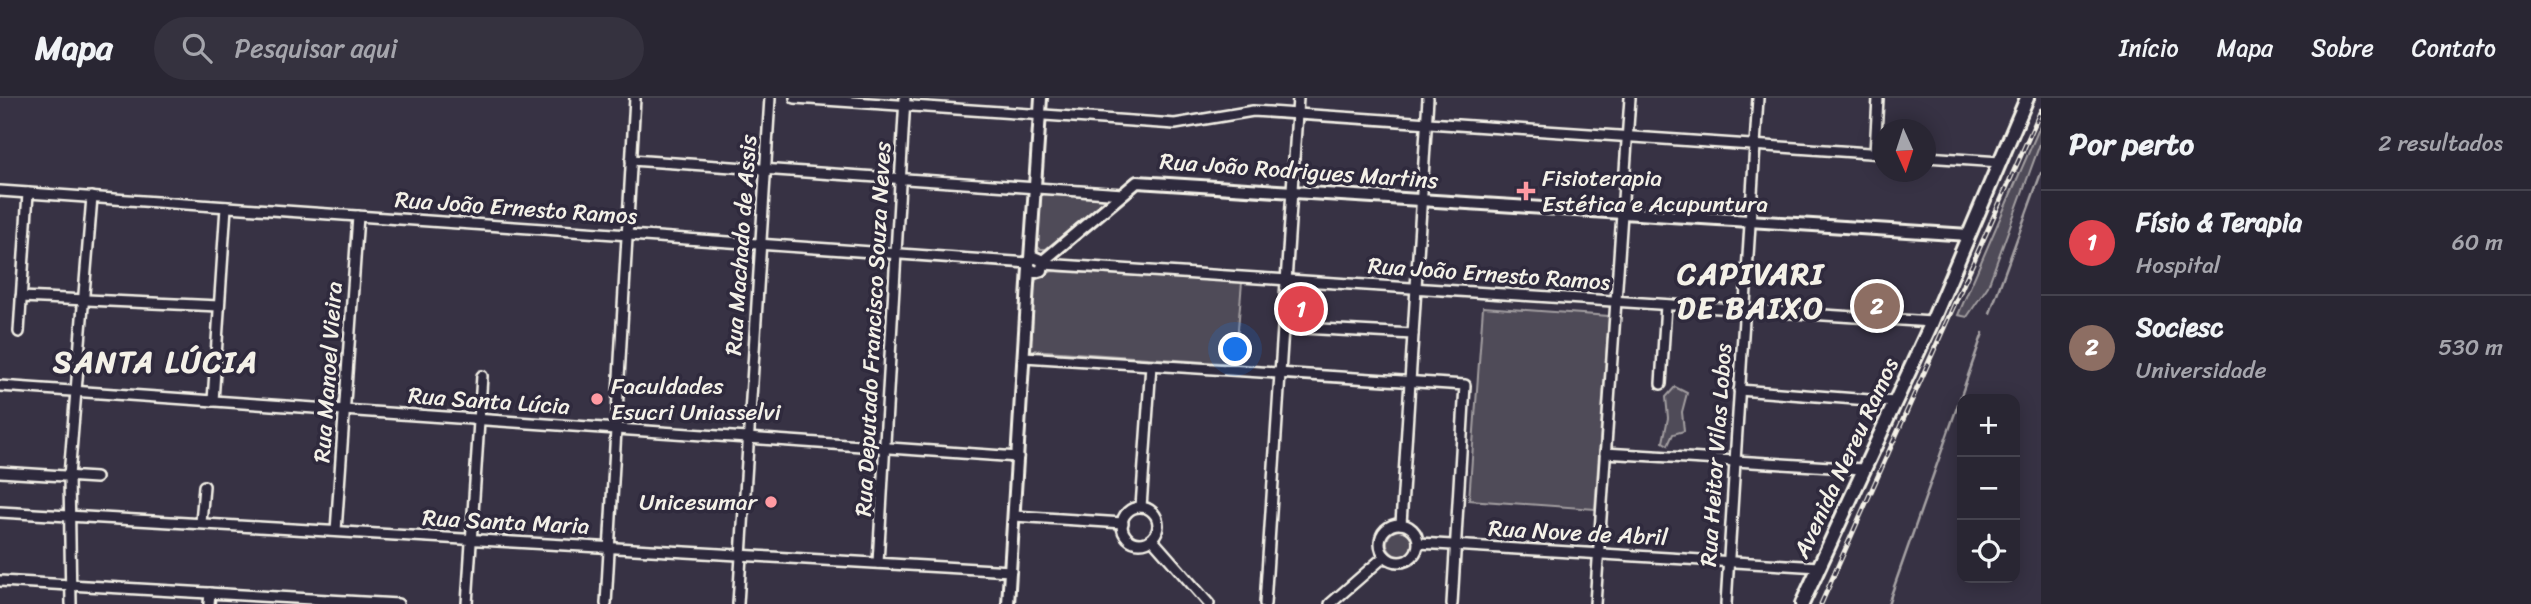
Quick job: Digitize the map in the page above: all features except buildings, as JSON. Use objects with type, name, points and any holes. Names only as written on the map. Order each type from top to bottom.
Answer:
[{"type":"main road","name":"Avenida Nereu Ramos","points":[[1802,604],[1932,322],[2027,98]]},
{"type":"street","points":[[606,604],[625,234],[635,98]]},
{"type":"street","name":"Rua Machado de Assis","points":[[738,604],[770,98]]},
{"type":"street","points":[[795,98],[905,102],[1175,124],[1244,111],[1873,153]]},
{"type":"street","points":[[1009,604],[1029,284],[1036,265],[1035,188],[1041,98]]},
{"type":"street","points":[[1265,604],[1297,98]]},
{"type":"street","points":[[1401,524],[1428,98]]},
{"type":"street","points":[[1595,604],[1630,98]]},
{"type":"street","name":"Rua Heitor Vilas Lobos","points":[[1726,604],[1758,98]]},
{"type":"street","points":[[1878,98],[1878,119]]},
{"type":"street","name":"Rua Deputado Francisco Souza Neves","points":[[878,563],[905,102]]},
{"type":"street","points":[[1936,158],[2000,162]]},
{"type":"street","name":"Rua João Rodrigues Martins","points":[[631,160],[1123,194],[1137,182],[1969,235]]},
{"type":"street","name":"Rua João Ernesto Ramos","points":[[0,191],[1036,265],[1932,322]]},
{"type":"street","points":[[19,332],[28,193]]},
{"type":"street","points":[[1036,265],[1123,194]]},
{"type":"street","points":[[71,604],[69,477],[93,197]]},
{"type":"street","points":[[212,401],[226,207]]},
{"type":"street","name":"Rua Manoel Vieira","points":[[336,531],[358,216]]},
{"type":"street","points":[[21,296],[219,306]]},
{"type":"street","points":[[1661,384],[1666,305]]},
{"type":"street","points":[[1283,327],[1413,334]]},
{"type":"street","points":[[1024,357],[1465,385],[1452,604]]},
{"type":"street","points":[[1141,507],[1151,365]]},
{"type":"street","points":[[467,604],[482,376]]},
{"type":"street","name":"Rua Santa Lúcia","points":[[0,386],[1018,457]]},
{"type":"street","points":[[1739,390],[1895,401]]},
{"type":"street","points":[[1605,453],[1863,469]]},
{"type":"street","points":[[0,472],[96,478]]},
{"type":"street","points":[[201,523],[204,486]]},
{"type":"street","points":[[1141,507],[1151,511],[1157,519],[1158,530],[1152,539],[1142,543],[1132,541],[1124,533],[1123,523],[1129,512],[1141,507]]},
{"type":"street","name":"Rua Santa Maria","points":[[0,512],[1011,571]]},
{"type":"street","points":[[1014,516],[1123,523]]},
{"type":"street","points":[[1401,524],[1412,529],[1419,543],[1415,555],[1405,561],[1393,561],[1385,556],[1381,547],[1382,535],[1390,526],[1401,524]]},
{"type":"street","points":[[1152,539],[1209,604]]},
{"type":"street","name":"Rua Nove de Abril","points":[[1419,543],[1819,567]]},
{"type":"street","points":[[1330,604],[1385,556]]},
{"type":"street","points":[[0,581],[398,604]]},
{"type":"street","points":[[209,604],[210,593]]},
{"type":"shaded area","points":[[2041,124],[2041,141],[1988,286],[1967,317],[1958,315]]},
{"type":"shaded area","points":[[1041,194],[1107,199],[1046,249],[1040,249],[1037,246]]},
{"type":"shaded area","points":[[1052,271],[1242,282],[1235,364],[1031,350],[1036,279]]},
{"type":"shaded area","points":[[1483,307],[1609,316],[1595,509],[1469,500]]},
{"type":"shaded area","points":[[1675,387],[1687,393],[1682,412],[1684,431],[1673,434],[1668,445],[1663,442],[1668,418],[1666,397]]},
{"type":"shaded area","points":[[1400,530],[1409,534],[1413,543],[1409,552],[1400,556],[1391,552],[1387,543],[1391,534]]},
{"type":"waterway","points":[[1990,313],[2041,173]]},
{"type":"waterway","points":[[1888,604],[1983,333]]},
{"type":"railway","points":[[1821,604],[2041,110]]},
{"type":"place","name":"Fisioterapia Estética e Acupuntura","points":[[1526,191]]},
{"type":"place","name":"Sociesc","points":[[1877,306]]},
{"type":"place","name":"Físio & Terapia","points":[[1301,309]]},
{"type":"place","name":"Faculdades Esucri Uniasselvi","points":[[597,399]]},
{"type":"place","name":"Unicesumar","points":[[771,502]]},
{"type":"district","name":"CAPIVARI DE BAIXO","points":[[1751,291]]},
{"type":"district","name":"SANTA LÚCIA","points":[[156,362]]}]
